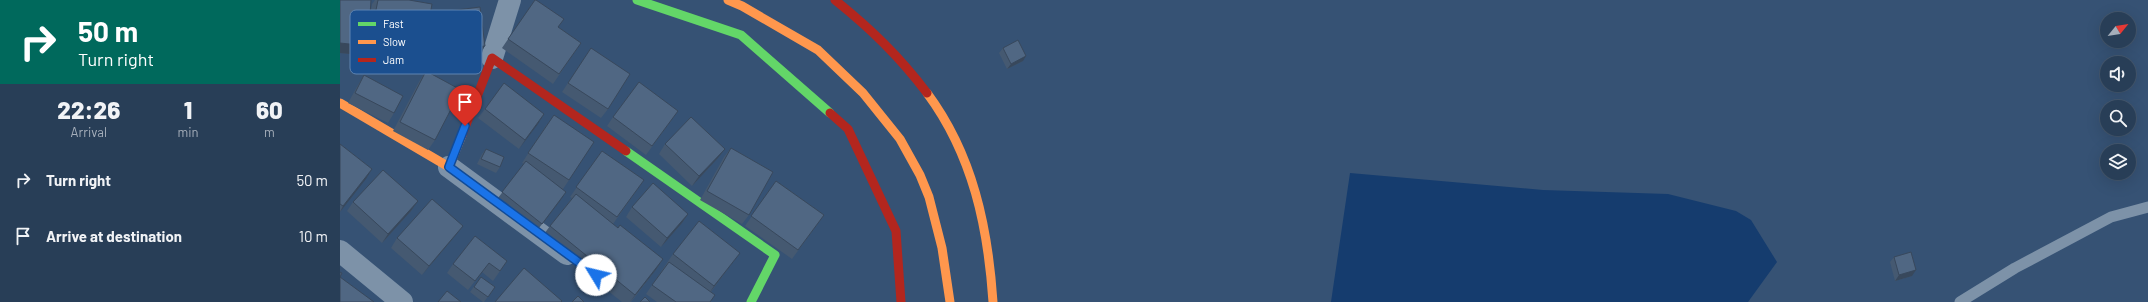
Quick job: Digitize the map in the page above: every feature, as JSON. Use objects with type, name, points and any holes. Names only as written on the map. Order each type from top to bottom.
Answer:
[{"type":"main road","points":[[637,0],[741,35],[848,129],[896,232],[901,302]]},
{"type":"main road","points":[[728,0],[742,6],[818,50],[863,93],[900,139],[920,175],[929,197],[942,248],[950,302]]},
{"type":"main road","points":[[835,0],[874,29],[895,50],[929,95],[953,133],[971,174],[984,217],[993,272],[993,302]]},
{"type":"main road","points":[[340,103],[449,167],[492,58],[775,255],[751,302]]},
{"type":"street","points":[[492,58],[510,0]]},
{"type":"street","points":[[449,167],[582,265]]},
{"type":"street","points":[[340,251],[402,302]]},
{"type":"lane","points":[[1960,302],[2015,268],[2111,218],[2148,207]]},
{"type":"water","points":[[1350,173],[1543,190],[1668,194],[1736,211],[1751,220],[1777,262],[1748,302],[1331,302]]},
{"type":"building","points":[[340,0],[371,0],[370,10],[350,10],[350,44],[340,43]]},
{"type":"building","points":[[378,0],[409,0],[432,4],[431,10],[376,10]]},
{"type":"building","points":[[535,0],[564,19],[558,27],[581,43],[559,74],[508,39]]},
{"type":"building","points":[[480,7],[480,10],[456,10]]},
{"type":"building","points":[[482,23],[485,46],[482,46]]},
{"type":"building","points":[[1018,40],[1026,56],[1011,64],[1003,48]]},
{"type":"building","points":[[591,48],[630,74],[608,109],[568,83]]},
{"type":"building","points":[[424,74],[432,74],[461,90],[435,140],[400,122]]},
{"type":"building","points":[[364,75],[403,96],[394,113],[355,93]]},
{"type":"building","points":[[639,82],[678,111],[652,146],[613,117]]},
{"type":"building","points":[[504,83],[544,114],[525,140],[485,109]]},
{"type":"building","points":[[554,115],[594,142],[569,180],[528,153]]},
{"type":"building","points":[[691,117],[725,149],[699,176],[665,144]]},
{"type":"building","points":[[340,144],[372,169],[343,206],[340,204]]},
{"type":"building","points":[[731,148],[773,172],[749,215],[707,191]]},
{"type":"building","points":[[486,149],[504,157],[500,167],[481,159]]},
{"type":"building","points":[[602,151],[644,180],[617,217],[576,187]]},
{"type":"building","points":[[526,161],[566,192],[542,224],[502,192]]},
{"type":"building","points":[[383,170],[418,201],[388,234],[353,202]]},
{"type":"building","points":[[776,181],[824,215],[798,250],[751,216]]},
{"type":"building","points":[[653,183],[688,214],[667,238],[632,207]]},
{"type":"building","points":[[576,194],[618,228],[620,225],[663,259],[635,295],[550,226]]},
{"type":"building","points":[[432,199],[463,226],[429,266],[397,238]]},
{"type":"building","points":[[699,221],[740,253],[714,286],[673,254]]},
{"type":"building","points":[[475,236],[507,261],[500,271],[489,263],[475,281],[453,264]]},
{"type":"building","points":[[1911,252],[1916,270],[1899,275],[1894,257]]},
{"type":"building","points":[[669,262],[715,295],[710,302],[676,302],[652,285]]},
{"type":"building","points":[[524,268],[562,301],[495,302]]},
{"type":"building","points":[[340,277],[374,302],[340,302]]},
{"type":"building","points":[[481,277],[495,287],[488,297],[474,287]]},
{"type":"building","points":[[447,291],[461,302],[438,302]]},
{"type":"building","points":[[578,296],[584,302],[572,302]]},
{"type":"building","points":[[645,297],[650,302],[640,302]]},
{"type":"traffic: fast","points":[[637,0],[741,35],[830,113]]},
{"type":"traffic: fast","points":[[626,151],[775,255],[751,302]]},
{"type":"traffic: slow","points":[[728,0],[742,6],[818,50],[863,93],[900,139],[920,175],[929,197],[942,248],[950,302]]},
{"type":"traffic: slow","points":[[927,93],[943,117],[956,141],[967,167],[982,219],[991,274],[993,302]]},
{"type":"traffic: slow","points":[[340,103],[449,167],[462,135]]},
{"type":"traffic: jam","points":[[835,0],[884,44],[906,67],[927,93]]},
{"type":"traffic: jam","points":[[462,135],[492,58],[626,151]]},
{"type":"traffic: jam","points":[[830,113],[848,129],[896,231],[901,302]]},
{"type":"route","points":[[465,126],[449,167],[596,275]]}]
